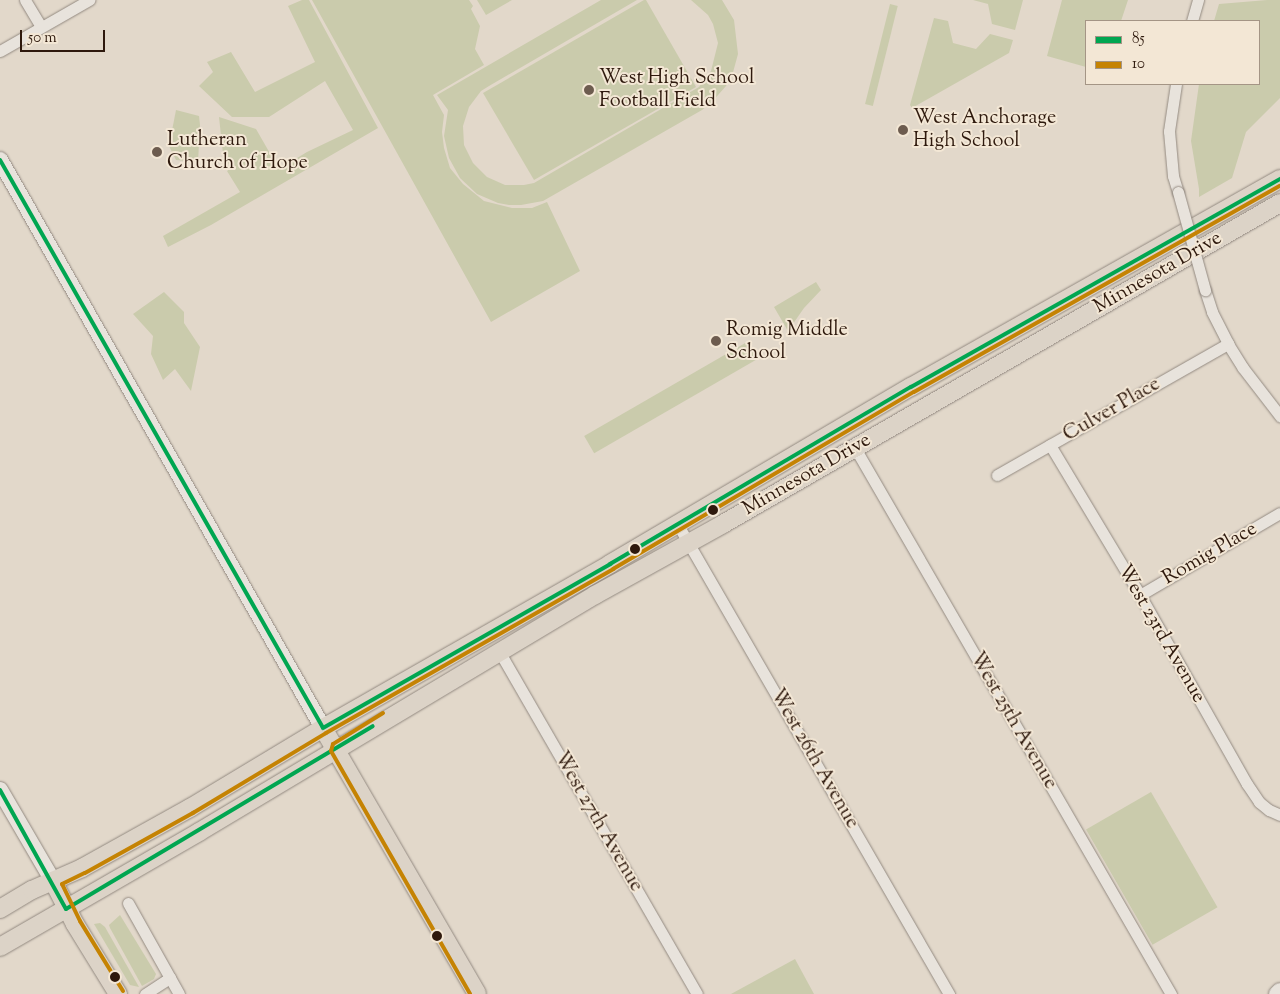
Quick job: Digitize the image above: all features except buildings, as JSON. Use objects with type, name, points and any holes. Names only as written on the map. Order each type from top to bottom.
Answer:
[{"type":"main road","points":[[0,160],[323,728],[337,749],[477,994]]},
{"type":"main road","name":"Minnesota Drive","points":[[0,910],[32,890],[82,868],[190,808],[323,728],[678,525],[911,387],[1280,179]]},
{"type":"main road","name":"Minnesota Drive","points":[[0,947],[337,749],[499,651],[1280,203]]},
{"type":"main road","points":[[0,790],[53,881],[66,909],[118,994]]},
{"type":"main road","points":[[1277,994],[1280,991]]},
{"type":"street","points":[[25,0],[41,28]]},
{"type":"street","points":[[0,50],[89,0]]},
{"type":"street","points":[[1192,20],[1198,0]]},
{"type":"street","points":[[1176,85],[1169,131],[1173,176],[1205,290],[1212,312],[1228,344],[1248,376],[1280,416]]},
{"type":"street","name":"Culver Place","points":[[997,475],[1228,344]]},
{"type":"street","name":"West 23rd Avenue","points":[[1050,445],[1140,595],[1247,784],[1259,802],[1269,810],[1280,814]]},
{"type":"street","name":"West 25th Avenue","points":[[855,448],[1171,994]]},
{"type":"street","name":"Romig Place","points":[[1140,595],[1280,513]]},
{"type":"street","name":"West 26th Avenue","points":[[678,525],[950,994]]},
{"type":"street","name":"West 27th Avenue","points":[[499,651],[697,994]]},
{"type":"street","points":[[128,903],[179,994]]},
{"type":"street","points":[[145,994],[170,978]]},
{"type":"green space","points":[[302,0],[309,0],[378,128],[211,225],[168,247],[163,236],[240,192],[227,171],[231,168],[223,154],[219,117],[256,129],[279,169],[307,152],[353,130],[325,81],[269,117],[232,117],[199,86],[213,72],[207,62],[231,52],[255,92],[315,62],[288,6]]},
{"type":"green space","points":[[312,0],[469,0],[473,6],[471,9],[480,26],[475,49],[484,65],[433,95],[444,115],[442,132],[444,148],[450,168],[463,184],[484,201],[512,208],[532,208],[547,202],[580,271],[491,322]]},
{"type":"green space","points":[[477,0],[512,0],[486,15]]},
{"type":"green space","points":[[601,0],[637,0],[481,91],[469,107],[463,126],[464,145],[473,163],[487,177],[505,185],[534,183],[699,87],[711,71],[718,43],[713,24],[708,15],[691,0],[722,0],[734,20],[738,54],[732,76],[726,86],[702,110],[543,201],[509,205],[498,203],[477,194],[460,178],[449,158],[444,136],[448,110],[437,95]]},
{"type":"green space","name":"West High School Football Field","points":[[646,0],[696,87],[534,180],[483,93]]},
{"type":"green space","points":[[973,0],[1023,0],[1015,30],[992,24],[988,4]]},
{"type":"green space","points":[[1062,0],[1128,0],[1121,20],[1085,20],[1085,67],[1047,56]]},
{"type":"green space","points":[[1280,0],[1280,98],[1246,132],[1232,178],[1199,197],[1191,141],[1199,85],[1260,85],[1260,20],[1214,20],[1219,4]]},
{"type":"green space","points":[[890,4],[898,6],[873,106],[865,104]]},
{"type":"green space","points":[[934,18],[948,21],[953,43],[976,49],[990,34],[1013,40],[1009,53],[912,108],[910,105]]},
{"type":"green space","points":[[176,110],[199,116],[198,162],[176,160],[169,146]]},
{"type":"green space","points":[[816,282],[821,290],[804,308],[788,331],[774,307]]},
{"type":"green space","points":[[164,292],[184,312],[184,323],[200,347],[191,391],[175,369],[163,380],[151,354],[153,336],[133,314]]},
{"type":"green space","points":[[747,342],[757,359],[594,453],[584,436]]},
{"type":"green space","points":[[1151,792],[1218,907],[1153,945],[1086,829]]},
{"type":"green space","points":[[120,915],[156,974],[154,979],[142,986],[109,925]]},
{"type":"green space","points":[[100,923],[105,927],[139,987],[130,985],[94,924]]},
{"type":"green space","points":[[795,959],[814,994],[731,994]]},
{"type":"transit line","name":"85","points":[[0,160],[323,728],[610,564],[911,387],[1280,179]]},
{"type":"transit line","name":"10","points":[[123,991],[80,921],[62,884],[193,813],[326,733],[613,569],[914,392],[1280,186]]},
{"type":"transit line","name":"10","points":[[383,713],[333,744],[331,751],[470,994]]},
{"type":"transit line","name":"85","points":[[0,790],[66,909],[373,726]]},
{"type":"place","name":"West High School Football Field","points":[[589,90]]},
{"type":"place","name":"West Anchorage High School","points":[[903,130]]},
{"type":"place","name":"Lutheran Church of Hope","points":[[157,152]]},
{"type":"place","name":"Romig Middle School","points":[[716,341]]}]
